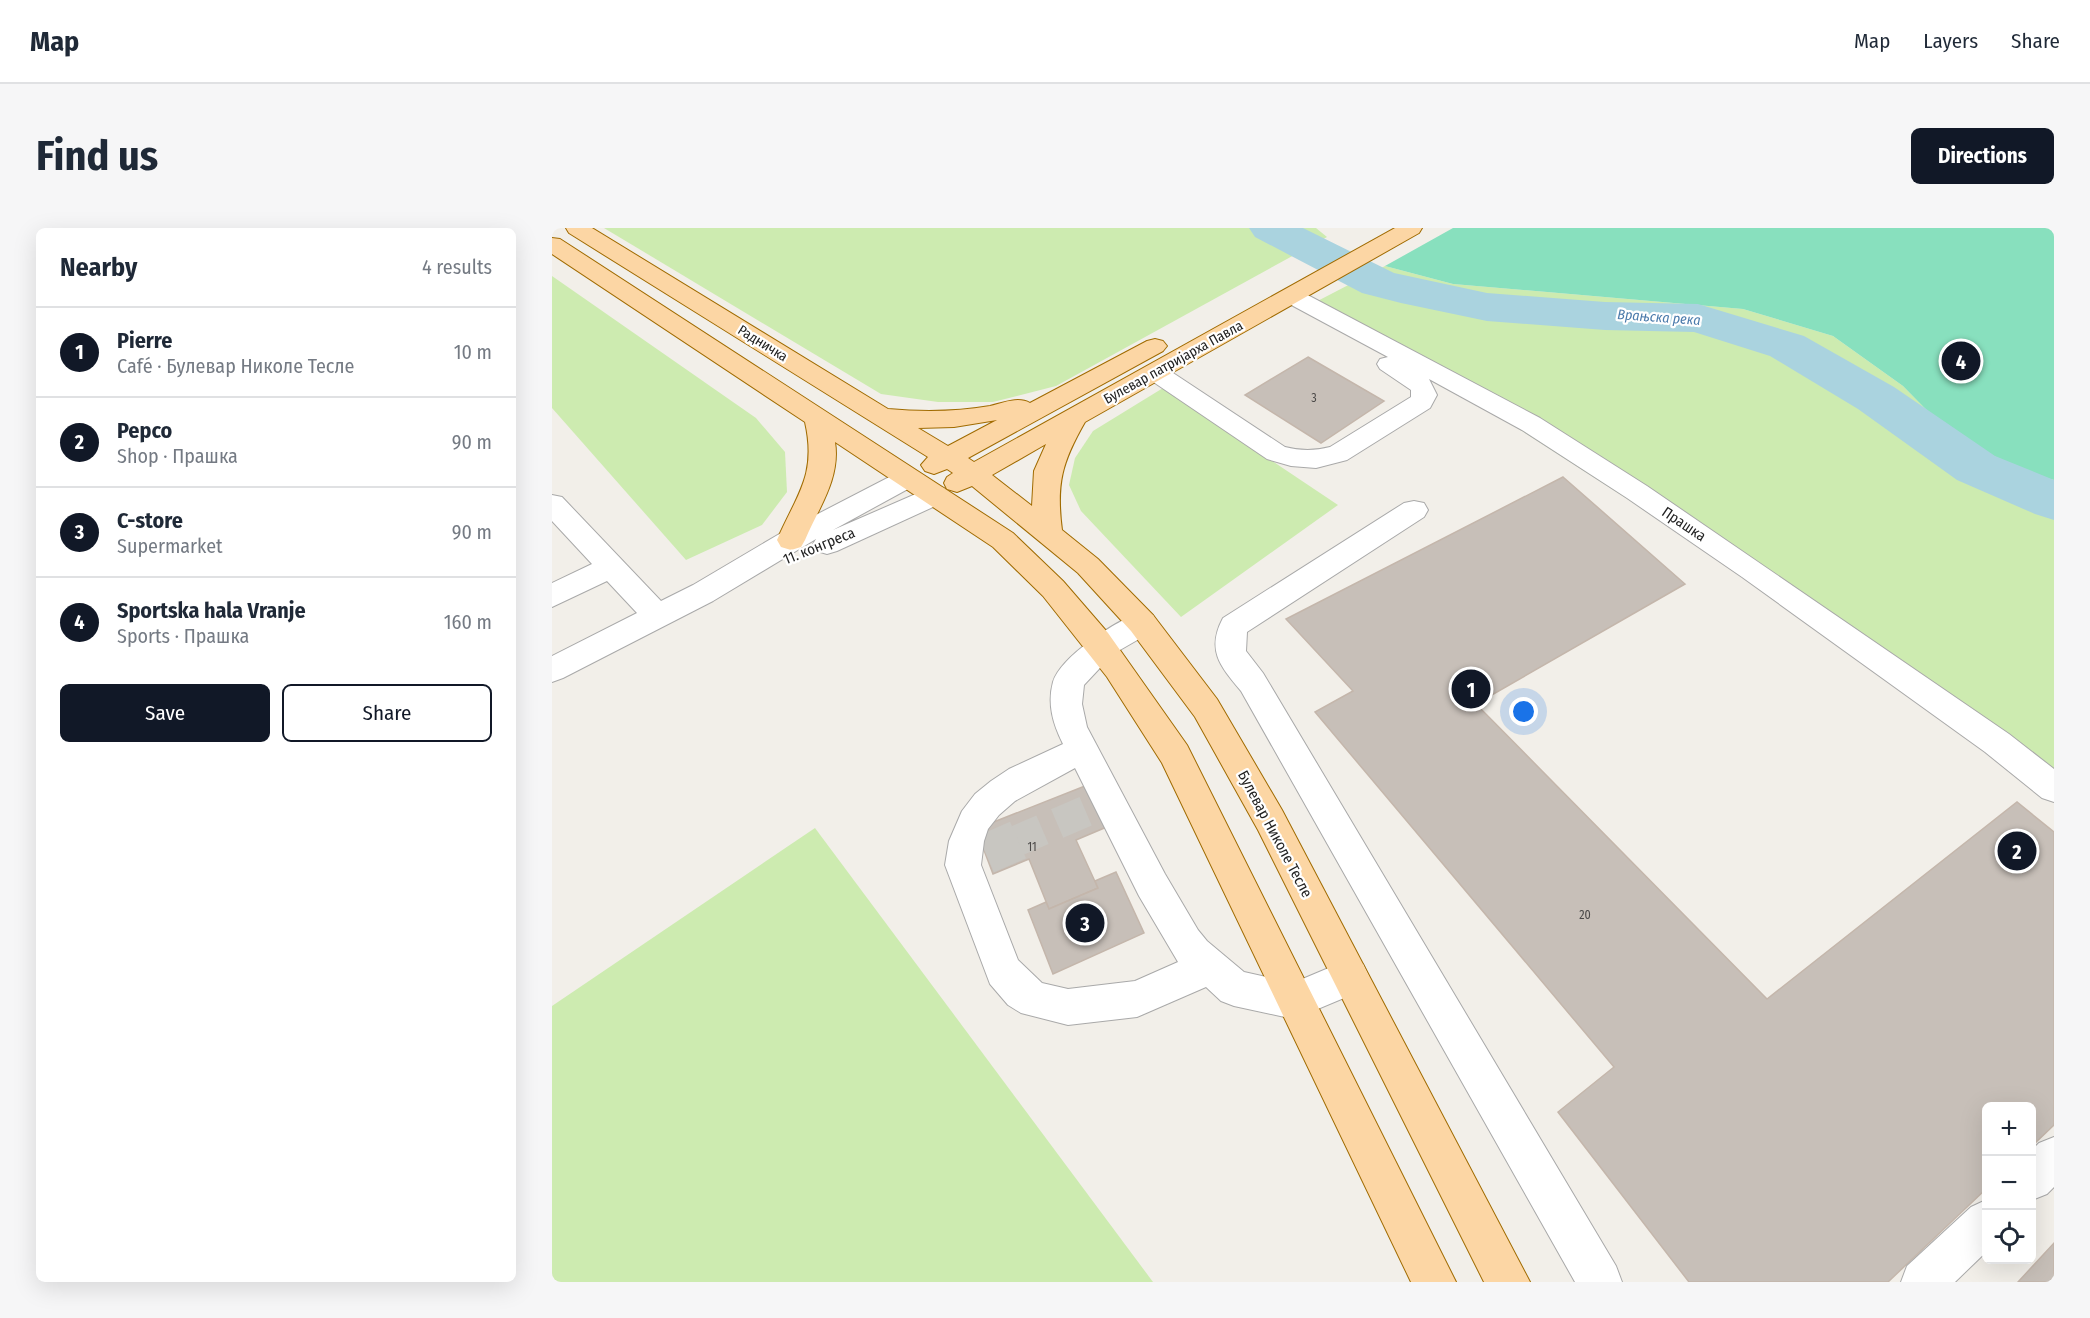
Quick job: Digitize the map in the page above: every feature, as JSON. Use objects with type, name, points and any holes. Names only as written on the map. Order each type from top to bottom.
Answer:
[{"type":"main road","name":"Радничка","points":[[577,228],[961,465]]},
{"type":"main road","name":"Булевар патријарха Павла","points":[[1070,406],[1155,372],[1372,235],[1411,228]]},
{"type":"main road","points":[[552,244],[1003,540],[1036,569],[1066,601],[1102,645],[1144,705],[1175,755],[1434,1282]]},
{"type":"main road","name":"Булевар патријарха Павла","points":[[921,487],[1293,283]]},
{"type":"main road","points":[[880,416],[909,420],[949,419],[1070,406],[1047,468],[1044,487],[1048,532]]},
{"type":"main road","points":[[791,540],[818,482],[822,465],[823,448],[817,420]]},
{"type":"main road","name":"Булевар Николе Тесле","points":[[961,465],[1088,566],[1142,623],[1206,708],[1270,820],[1508,1282]]},
{"type":"street","name":"Прашка","points":[[1293,283],[1408,366],[1531,424],[1637,492],[1997,743],[2054,788]]},
{"type":"street","points":[[1155,372],[1276,453],[1316,459],[1338,454],[1421,402],[1425,395],[1422,386],[1408,366],[1330,330]]},
{"type":"street","name":"11. конгреса","points":[[552,670],[703,593],[791,540],[921,487]]},
{"type":"street","name":"11. конгреса","points":[[703,593],[842,538],[921,487]]},
{"type":"street","points":[[552,504],[657,616]]},
{"type":"street","points":[[1414,510],[1234,626],[1228,644],[1233,660],[1252,682],[1600,1282]]},
{"type":"street","points":[[552,596],[611,567]]},
{"type":"street","points":[[1142,623],[1102,645],[1069,681],[1066,704],[1071,727],[1083,750],[1104,803],[1185,942],[1234,988],[1294,1001],[1350,977]]},
{"type":"street","points":[[1083,750],[1041,770],[992,798],[978,812],[968,830],[963,847],[975,860],[1003,971],[1022,992],[1035,1000],[1068,1007],[1137,999],[1210,967]]},
{"type":"street","points":[[2036,1174],[2054,1158]]},
{"type":"street","points":[[1923,1282],[1982,1226]]},
{"type":"green space","points":[[604,228],[1316,228],[1327,237],[1056,386],[993,402],[938,402],[881,394]]},
{"type":"green space","points":[[1453,228],[2054,228],[2054,480],[2035,475],[1953,437],[1903,386],[1833,336],[1743,309],[1453,284],[1385,266]]},
{"type":"green space","points":[[1385,266],[1453,284],[1743,309],[1833,336],[1903,386],[1953,437],[2054,480],[2054,774],[1460,391],[1306,307]]},
{"type":"green space","points":[[552,276],[756,418],[785,452],[787,492],[762,525],[686,560],[552,408]]},
{"type":"green space","points":[[1163,388],[1338,505],[1181,617],[1081,511],[1069,485],[1075,458],[1093,431]]},
{"type":"green space","points":[[815,828],[1153,1282],[552,1282],[552,1006]]},
{"type":"building","points":[[1308,357],[1384,401],[1321,443],[1245,395]]},
{"type":"building","points":[[1563,477],[1685,584],[1476,704],[1767,999],[2017,802],[2054,832],[2054,1125],[2036,1142],[2036,1102],[1982,1102],[1982,1193],[1888,1282],[1689,1282],[1558,1112],[1614,1067],[1315,712],[1353,691],[1286,619]]},
{"type":"building","points":[[1090,784],[1109,826],[1076,840],[1098,888],[1049,909],[1029,859],[993,874],[976,829]]},
{"type":"building","points":[[1116,872],[1144,933],[1053,974],[1028,910],[1046,902],[1049,909],[1098,888],[1095,881]]},
{"type":"building","points":[[2054,1243],[2054,1282],[2018,1282],[2036,1264]]},
{"type":"waterway","name":"Врањска река","points":[[1270,228],[1378,283],[1401,289],[1487,307],[1605,316],[1698,318],[1787,346],[1876,398],[1976,468],[2054,501]]},
{"type":"tunnel","points":[[1014,842],[1100,805]]},
{"type":"tunnel","points":[[986,854],[1018,840]]},
{"type":"place","name":"Sportska hala Vranje","points":[[1961,361]]},
{"type":"place","name":"Pierre","points":[[1471,689]]},
{"type":"place","name":"Pepco","points":[[2017,851]]},
{"type":"place","name":"C-store","points":[[1085,923]]}]
